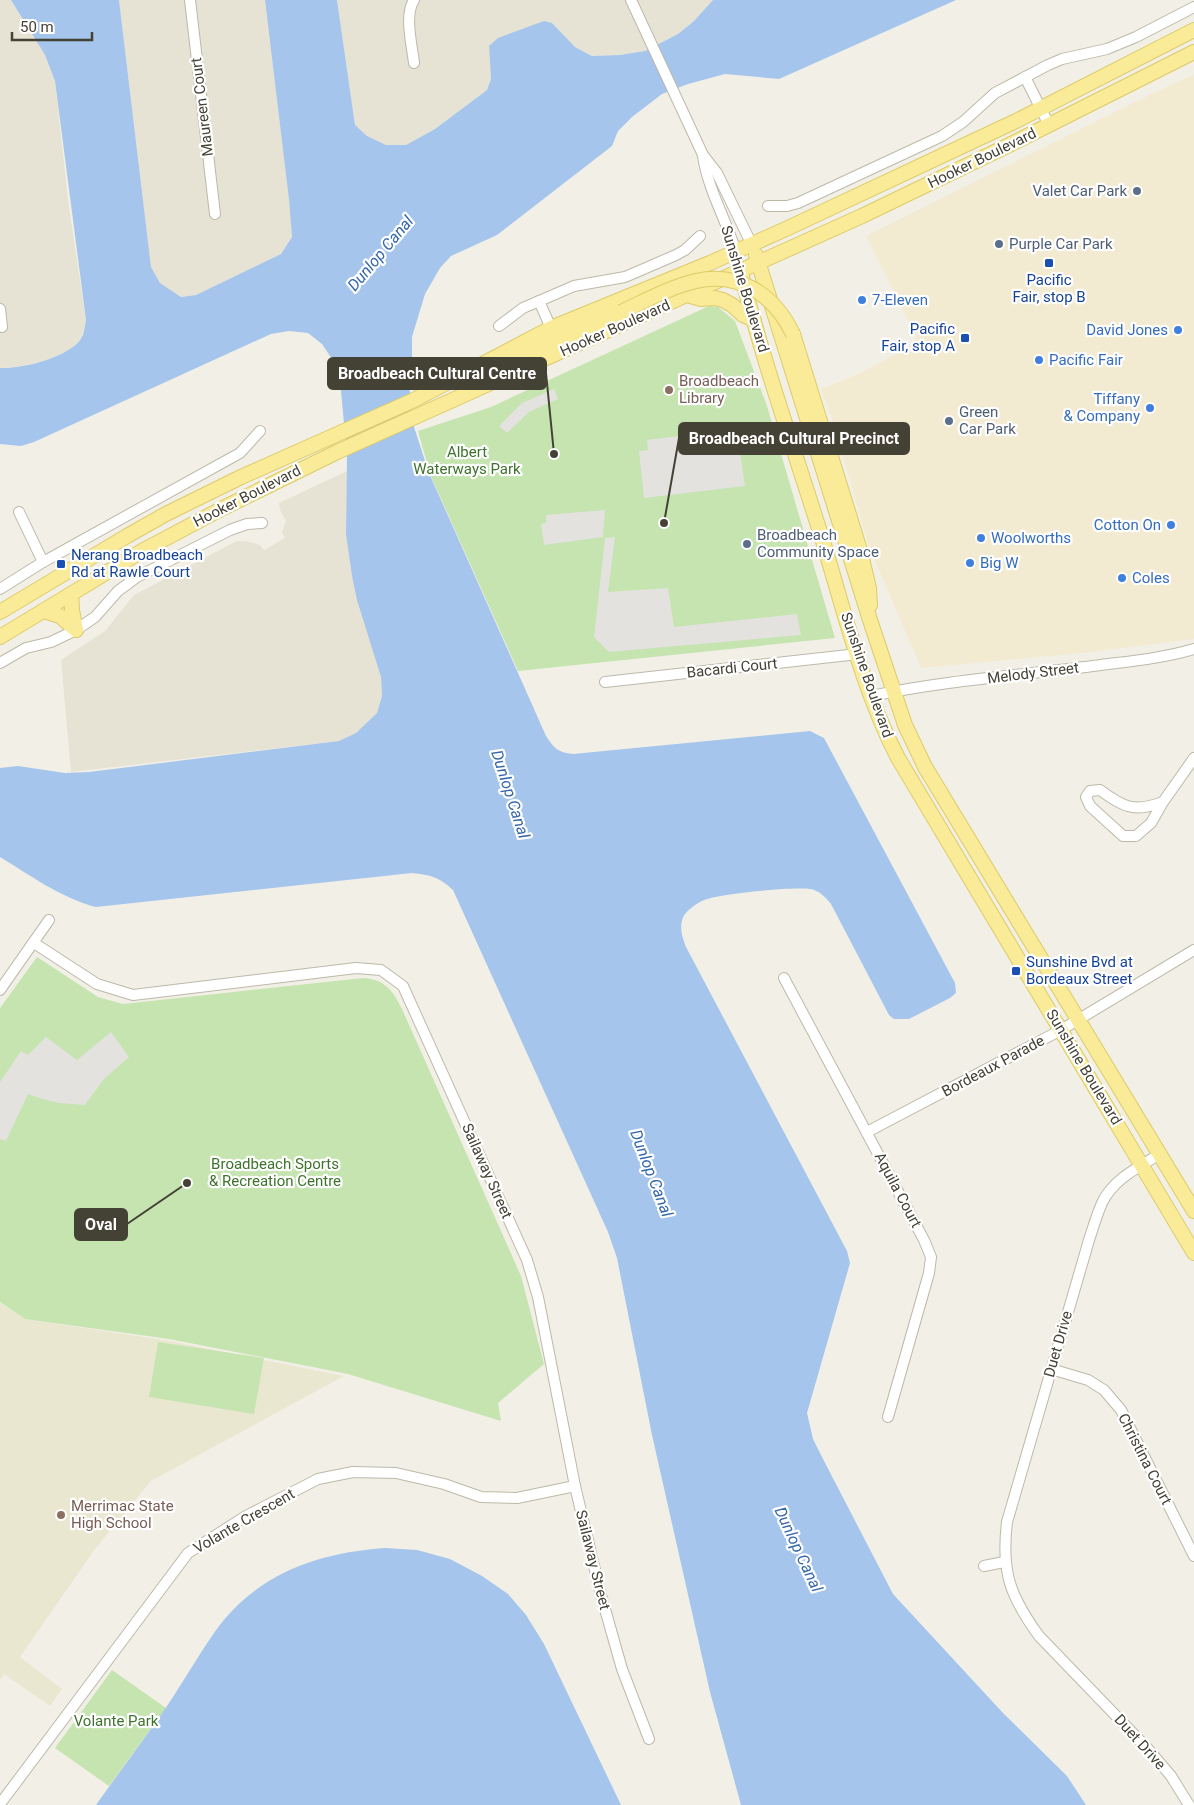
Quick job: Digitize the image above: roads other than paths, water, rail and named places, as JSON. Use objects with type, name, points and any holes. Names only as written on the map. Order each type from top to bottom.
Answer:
[{"type":"main road","name":"Hooker Boulevard","points":[[0,612],[166,514],[249,473],[414,400],[551,328],[752,245],[936,159],[1194,30]]},
{"type":"main road","name":"Hooker Boulevard","points":[[0,637],[184,528],[337,452],[862,216],[1194,52]]},
{"type":"main road","name":"Sunshine Boulevard","points":[[752,245],[759,262],[870,620],[905,725],[925,767],[1194,1211]]},
{"type":"main road","name":"Sunshine Boulevard","points":[[736,252],[754,320],[871,696],[887,736],[898,758],[1194,1253]]},
{"type":"main road","points":[[500,355],[531,350],[689,283],[707,279],[739,283],[768,298],[781,312],[793,334],[868,580],[870,620]]},
{"type":"main road","points":[[687,295],[701,300],[715,298],[723,300],[743,315],[754,320]]},
{"type":"main road","points":[[71,594],[76,630]]},
{"type":"main road","points":[[44,611],[60,616],[76,630]]},
{"type":"street","name":"Maureen Court","points":[[190,0],[215,214]]},
{"type":"street","points":[[414,0],[409,8],[414,63]]},
{"type":"street","name":"Sunshine Boulevard","points":[[631,0],[702,155],[706,177],[727,225],[736,252]]},
{"type":"street","points":[[768,206],[787,206],[798,203],[942,136],[963,122],[994,93],[1025,77],[1062,59],[1107,49],[1136,38],[1194,7]]},
{"type":"street","name":"Hooker Boulevard","points":[[1025,77],[1049,125]]},
{"type":"street","name":"Sunshine Boulevard","points":[[702,155],[717,173],[752,245]]},
{"type":"street","points":[[499,326],[514,314],[574,286],[633,274],[676,255],[685,250],[700,236]]},
{"type":"street","name":"Hooker Boulevard","points":[[539,301],[551,328]]},
{"type":"street","points":[[0,309],[2,327]]},
{"type":"street","points":[[0,589],[43,562],[240,453],[260,431]]},
{"type":"street","points":[[19,512],[43,562]]},
{"type":"street","name":"Hooker Boulevard","points":[[0,663],[26,648],[63,637],[76,630],[95,617],[118,591],[137,577],[230,530],[247,524],[262,523]]},
{"type":"street","name":"Melody Street","points":[[871,696],[915,687],[1058,671],[1171,656],[1194,650]]},
{"type":"street","name":"Bacardi Court","points":[[605,682],[858,654]]},
{"type":"street","points":[[1163,802],[1151,806],[1133,808],[1118,804],[1100,790],[1090,791],[1086,797],[1090,806],[1123,836],[1136,836],[1151,823],[1163,802],[1194,758]]},
{"type":"street","points":[[0,990],[49,920]]},
{"type":"street","name":"Sailaway Street","points":[[34,943],[97,984],[133,995],[356,968],[380,970],[403,986],[527,1260],[538,1297],[575,1486],[601,1595],[622,1669],[649,1739]]},
{"type":"street","name":"Bordeaux Parade","points":[[867,1132],[1061,1030],[1194,950]]},
{"type":"street","name":"Aquila Court","points":[[784,978],[924,1240],[931,1257],[888,1417]]},
{"type":"street","name":"Duet Drive","points":[[1160,1154],[1125,1176],[1102,1202],[1089,1240],[1006,1522],[1004,1562],[1010,1586],[1024,1616],[1039,1636],[1148,1749],[1171,1776],[1189,1805]]},
{"type":"street","name":"Christina Court","points":[[1051,1369],[1088,1380],[1104,1390],[1121,1410],[1194,1556]]},
{"type":"street","name":"Volante Crescent","points":[[0,1804],[188,1552],[246,1516],[318,1479],[353,1472],[396,1473],[444,1484],[481,1497],[517,1498],[575,1486]]},
{"type":"street","points":[[984,1566],[1004,1562]]},
{"type":"water","name":"Dunlop Canal","points":[[11,0],[119,0],[151,267],[160,283],[181,297],[196,295],[281,254],[292,237],[265,0],[337,0],[355,125],[367,136],[386,145],[406,145],[435,129],[487,90],[491,79],[489,46],[498,38],[544,21],[552,23],[575,47],[592,56],[620,55],[645,51],[678,34],[694,21],[713,0],[956,0],[779,79],[725,74],[688,84],[662,94],[632,117],[618,131],[612,146],[497,235],[451,256],[440,268],[425,294],[412,337],[412,370],[409,384],[414,427],[429,473],[546,736],[554,747],[560,751],[573,754],[810,731],[824,738],[955,983],[956,993],[950,998],[909,1019],[894,1019],[889,1015],[831,904],[822,894],[814,890],[780,889],[711,898],[691,908],[685,914],[681,926],[686,947],[847,1251],[850,1263],[807,1413],[813,1439],[893,1594],[1003,1713],[1067,1776],[1086,1805],[741,1805],[710,1692],[652,1435],[617,1258],[608,1232],[453,890],[434,877],[412,873],[96,907],[58,892],[0,857],[0,768],[18,766],[65,773],[89,772],[339,741],[356,733],[377,713],[382,696],[381,677],[357,600],[346,534],[347,456],[341,391],[334,362],[322,344],[308,333],[289,331],[271,334],[34,442],[21,446],[0,444],[0,368],[33,364],[69,350],[78,343],[83,335],[86,320],[55,81],[45,55]]},
{"type":"water","points":[[385,1548],[417,1550],[450,1559],[482,1576],[508,1594],[526,1615],[544,1644],[621,1805],[96,1805],[167,1706],[214,1633],[249,1596],[268,1581],[289,1570],[335,1555]]},
{"type":"place","name":"Valet Car Park","points":[[1137,191]]},
{"type":"place","name":"Purple Car Park","points":[[999,244]]},
{"type":"place","name":"Pacific Fair, stop B","points":[[1049,263]]},
{"type":"place","name":"7-Eleven","points":[[862,300]]},
{"type":"place","name":"David Jones","points":[[1178,330]]},
{"type":"place","name":"Pacific Fair, stop A","points":[[965,338]]},
{"type":"place","name":"Pacific Fair","points":[[1039,360]]},
{"type":"place","name":"Broadbeach Library","points":[[669,390]]},
{"type":"place","name":"Tiffany & Company","points":[[1150,408]]},
{"type":"place","name":"Green Car Park","points":[[949,421]]},
{"type":"place","name":"Broadbeach Cultural Centre","points":[[554,454]]},
{"type":"place","name":"Broadbeach Cultural Precinct","points":[[664,523]]},
{"type":"place","name":"Cotton On","points":[[1171,525]]},
{"type":"place","name":"Woolworths","points":[[981,538]]},
{"type":"place","name":"Broadbeach Community Space","points":[[747,544]]},
{"type":"place","name":"Big W","points":[[970,563]]},
{"type":"place","name":"Nerang Broadbeach Rd at Rawle Court","points":[[61,564]]},
{"type":"place","name":"Coles","points":[[1122,578]]},
{"type":"place","name":"Sunshine Bvd at Bordeaux Street","points":[[1016,971]]},
{"type":"place","name":"Oval","points":[[187,1183]]},
{"type":"place","name":"Merrimac State High School","points":[[61,1515]]},
{"type":"park label","name":"Albert Waterways Park","points":[[467,460]]},
{"type":"park label","name":"Broadbeach Sports & Recreation Centre","points":[[275,1172]]},
{"type":"park label","name":"Volante Park","points":[[116,1721]]}]
